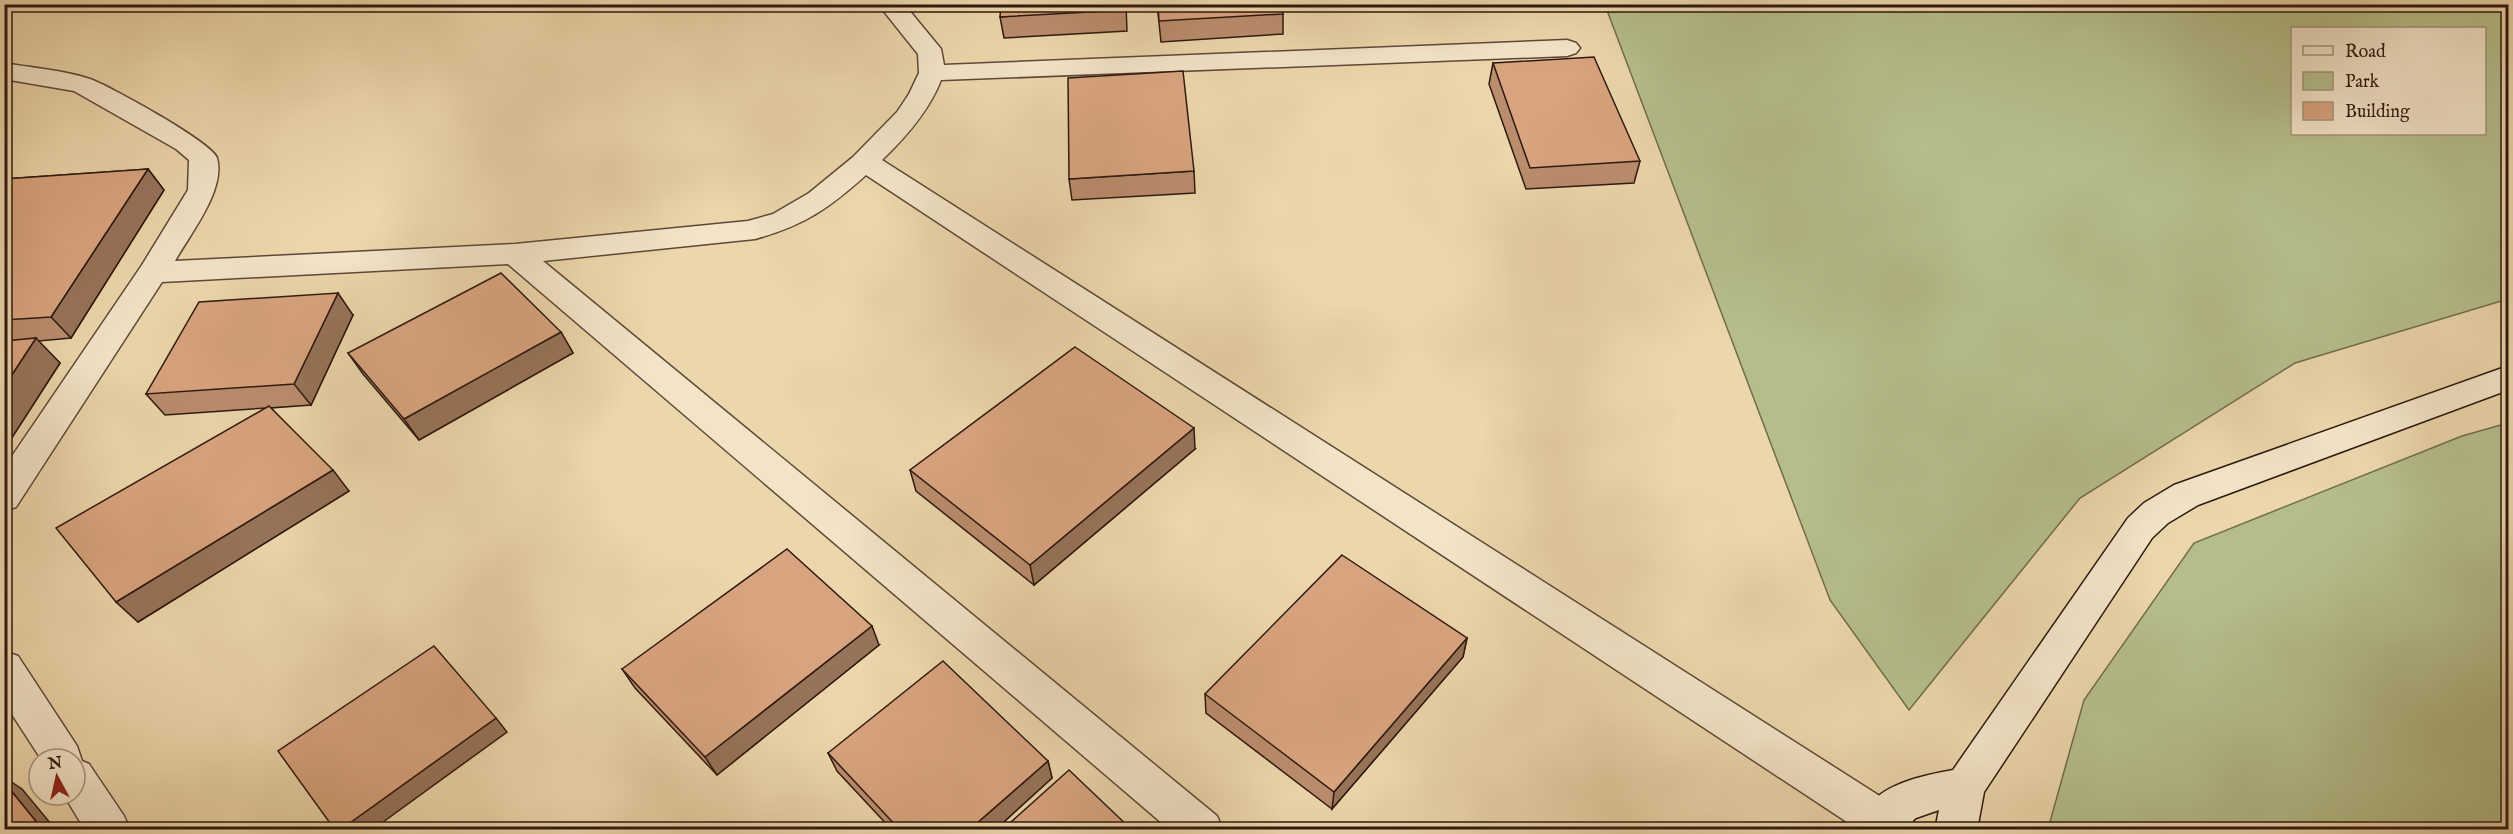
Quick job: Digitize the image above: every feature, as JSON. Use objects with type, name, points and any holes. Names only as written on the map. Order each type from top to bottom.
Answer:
[{"type":"street","points":[[153,272],[515,254],[748,231],[778,224],[805,210],[865,162],[905,121],[923,96],[932,73],[932,54],[890,4]]},
{"type":"street","points":[[932,73],[1567,48]]},
{"type":"street","points":[[4,71],[82,85],[186,143],[203,157],[204,171],[202,190],[153,272],[4,497]]},
{"type":"street","points":[[865,162],[1884,826],[1914,797],[1965,786]]},
{"type":"street","points":[[515,254],[1202,830]]},
{"type":"street","points":[[1956,830],[1965,786],[2140,528],[2156,513],[2187,495],[2508,378]]},
{"type":"street","points":[[4,668],[55,747]]},
{"type":"street","points":[[87,796],[109,830]]},
{"type":"green space","points":[[1605,5],[2508,5],[2508,299],[2295,363],[2080,498],[1909,710],[1830,600]]},
{"type":"green space","points":[[2508,423],[2508,829],[2048,829],[2084,700],[2194,543],[2462,436]]},
{"type":"building","points":[[1001,4],[1125,4],[1126,10],[1000,17]]},
{"type":"building","points":[[1158,4],[1281,4],[1283,14],[1159,21]]},
{"type":"building","points":[[1594,57],[1640,161],[1530,168],[1493,63]]},
{"type":"building","points":[[1183,71],[1194,171],[1069,179],[1068,78]]},
{"type":"building","points":[[148,169],[51,317],[4,320],[4,179]]},
{"type":"building","points":[[501,273],[561,332],[404,419],[348,353]]},
{"type":"building","points":[[338,293],[294,384],[146,394],[199,302]]},
{"type":"building","points":[[36,338],[4,387],[4,341]]},
{"type":"building","points":[[1075,347],[1194,428],[1030,565],[910,470]]},
{"type":"building","points":[[269,406],[333,470],[116,602],[56,528]]},
{"type":"building","points":[[787,549],[872,626],[705,757],[622,669]]},
{"type":"building","points":[[1342,555],[1467,638],[1334,792],[1205,694]]},
{"type":"building","points":[[434,646],[496,718],[340,830],[335,830],[278,751]]},
{"type":"building","points":[[943,661],[1048,761],[969,830],[900,830],[828,753]]},
{"type":"building","points":[[1069,770],[1132,830],[1002,830]]},
{"type":"building","points":[[4,782],[43,830],[4,830]]}]
